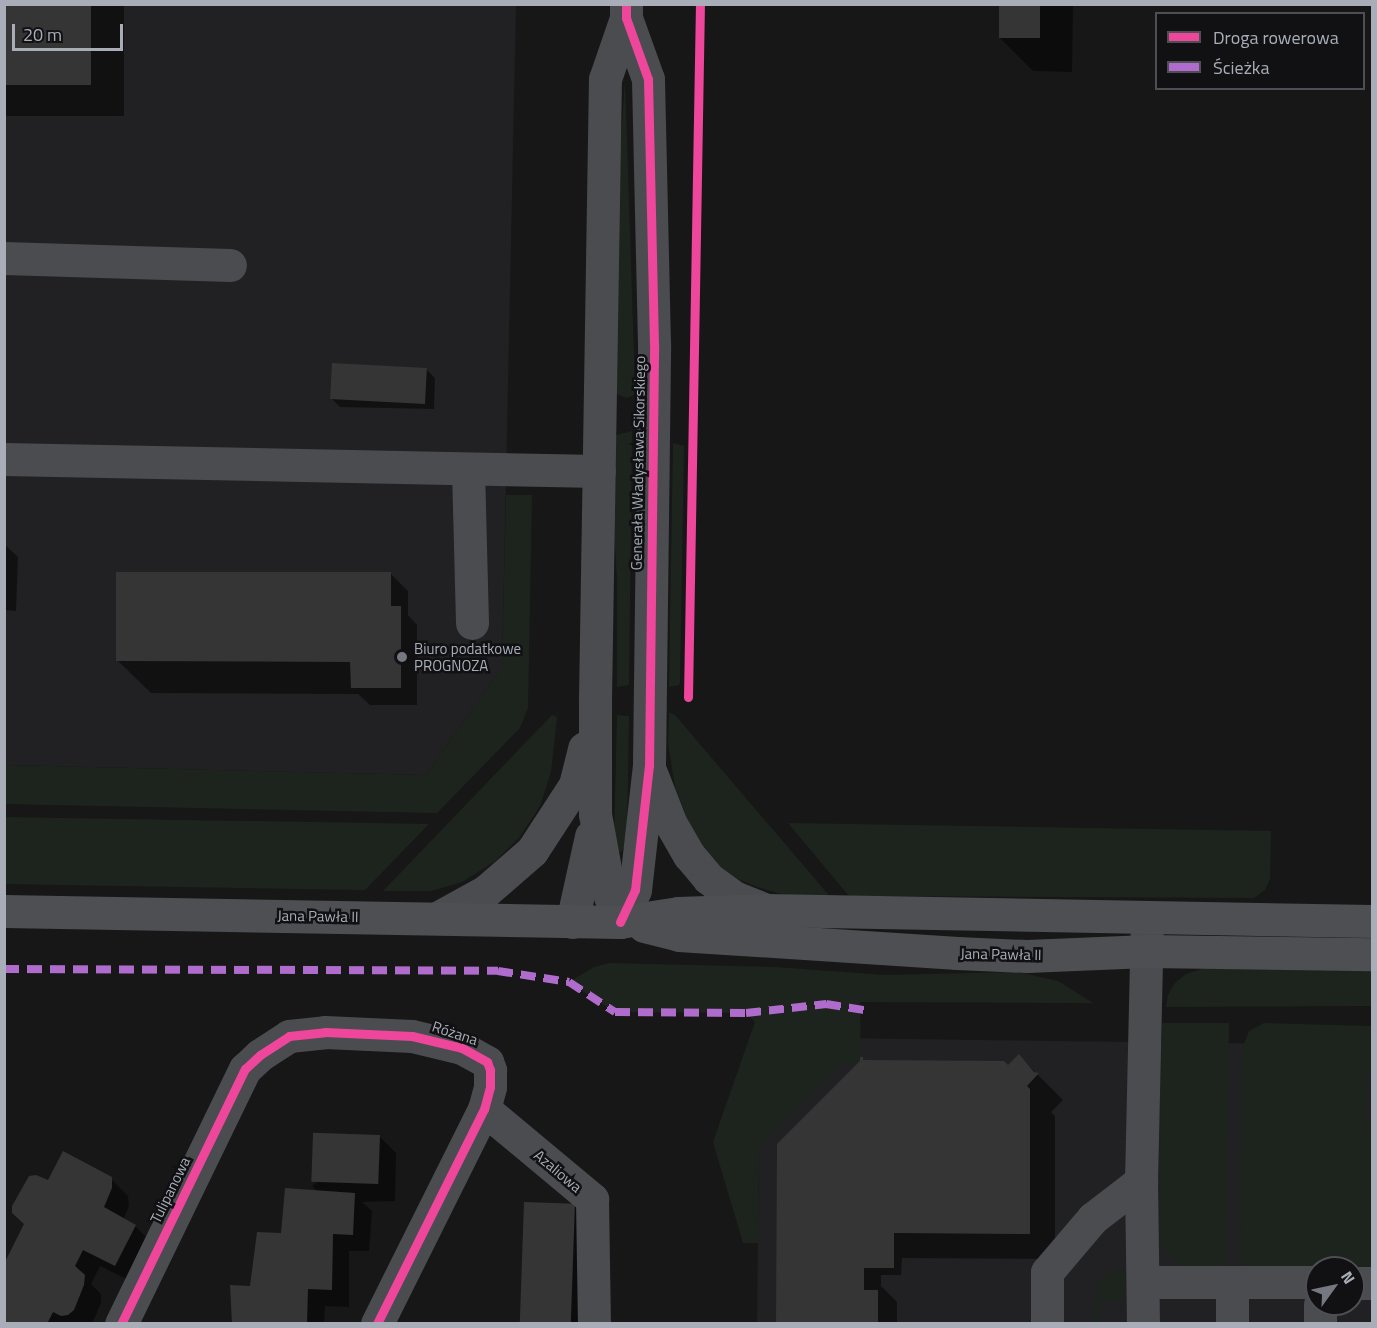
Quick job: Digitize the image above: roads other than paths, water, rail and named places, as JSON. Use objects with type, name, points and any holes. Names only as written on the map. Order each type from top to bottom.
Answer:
[{"type":"main road","name":"Jana Pawła II","points":[[4,911],[572,922],[626,922],[678,913],[766,910],[1372,921]]},
{"type":"main road","name":"Jana Pawła II","points":[[626,922],[679,935],[957,953],[1028,956],[1147,951],[1372,954]]},
{"type":"street","name":"Generała Władysława Sikorskiego","points":[[626,11],[605,79],[595,699],[595,814],[610,896],[626,922]]},
{"type":"street","name":"Generała Władysława Sikorskiego","points":[[626,11],[648,79],[654,344],[649,766],[635,890],[626,922]]},
{"type":"street","points":[[4,258],[230,265]]},
{"type":"street","points":[[4,459],[599,471]]},
{"type":"street","points":[[468,469],[472,623]]},
{"type":"street","name":"Generała Władysława Sikorskiego","points":[[439,918],[486,891],[532,851],[575,785],[595,699]]},
{"type":"street","name":"Generała Władysława Sikorskiego","points":[[649,766],[671,824],[689,855],[708,878],[734,897],[766,910]]},
{"type":"street","name":"Generała Władysława Sikorskiego","points":[[572,922],[595,814]]},
{"type":"street","points":[[1143,1323],[1141,1181],[1147,916]]},
{"type":"street","name":"Różana","points":[[245,1069],[260,1055],[289,1036],[325,1032],[412,1036],[462,1048],[487,1062],[490,1070],[490,1087],[483,1109],[377,1323]]},
{"type":"street","name":"Tulipanowa","points":[[121,1323],[245,1069]]},
{"type":"street","name":"Azaliowa","points":[[483,1109],[592,1199],[594,1323]]},
{"type":"street","points":[[1047,1323],[1047,1272],[1093,1218],[1141,1181]]},
{"type":"street","points":[[1143,1282],[1305,1282]]},
{"type":"street","points":[[1232,1282],[1232,1323]]},
{"type":"place","name":"Biuro podatkowe PROGNOZA","points":[[402,657]]}]
